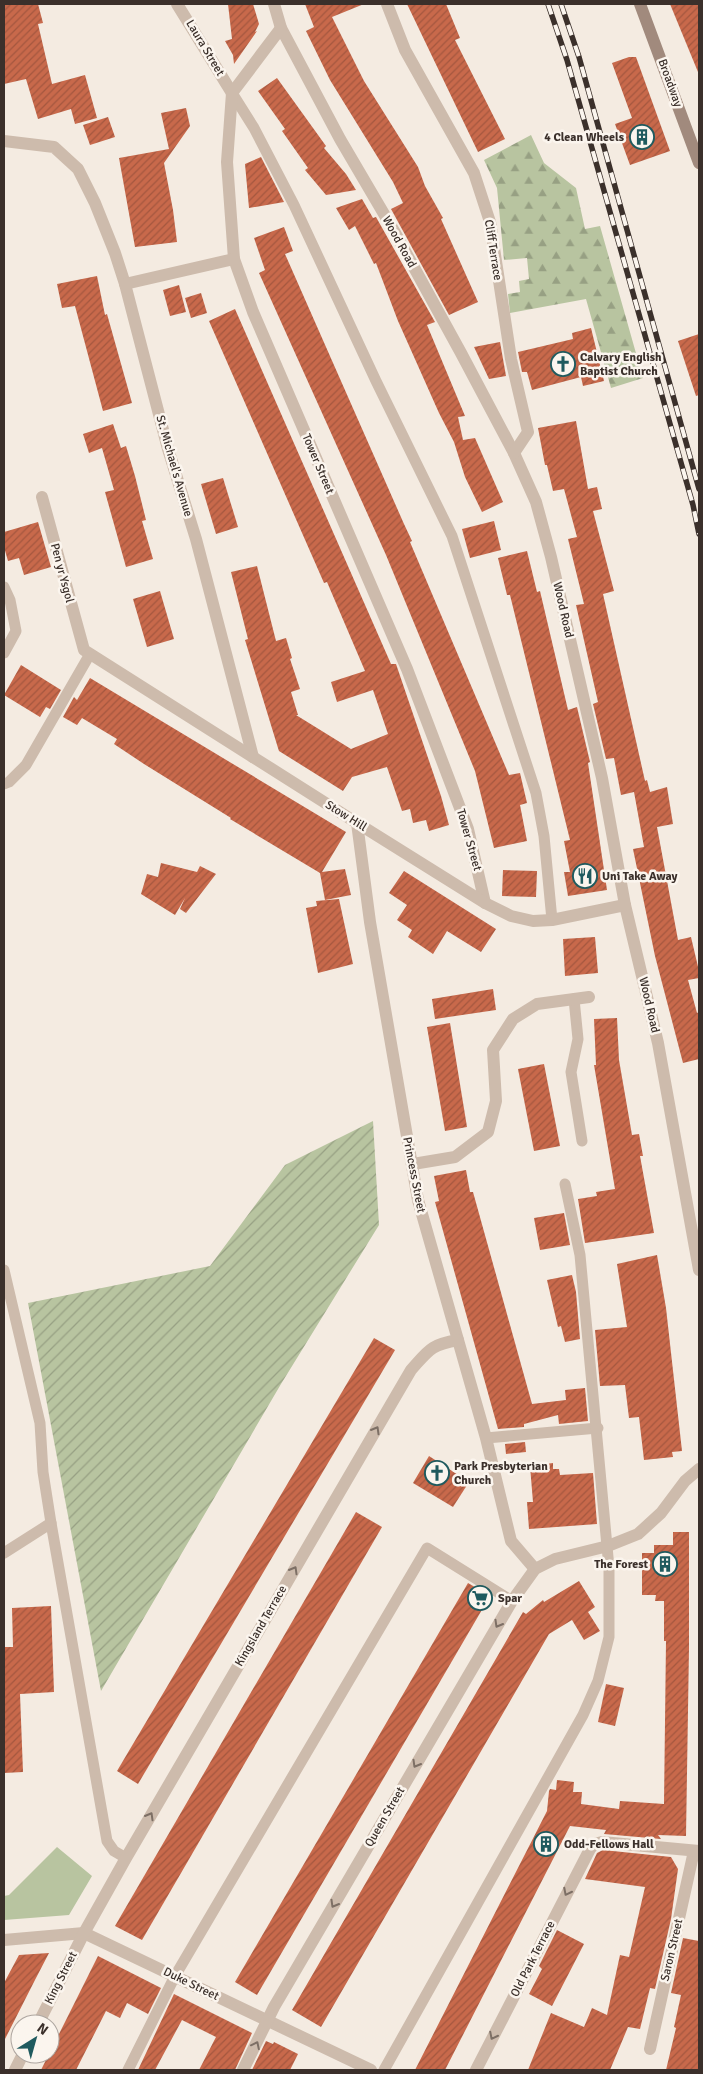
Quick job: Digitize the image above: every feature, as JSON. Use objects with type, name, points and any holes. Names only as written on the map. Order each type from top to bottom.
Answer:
[{"type":"main road","name":"Broadway","points":[[640,4],[699,163]]},
{"type":"street","name":"Laura Street","points":[[177,4],[232,93]]},
{"type":"street","name":"Wood Road","points":[[274,4],[281,28],[340,139],[398,239],[514,452],[536,502],[551,557],[602,778],[625,906],[658,1043],[699,1270]]},
{"type":"street","name":"Cliff Terrace","points":[[388,4],[405,50],[474,173],[490,222],[511,359],[528,432],[514,452]]},
{"type":"street","points":[[232,93],[281,28]]},
{"type":"street","name":"Tower Street","points":[[232,93],[227,162],[234,259],[253,312],[407,669],[468,829],[485,903]]},
{"type":"street","name":"St. Michael's Avenue","points":[[4,142],[54,147],[78,169],[95,203],[125,284],[168,449],[196,540],[253,757]]},
{"type":"street","points":[[125,284],[234,259]]},
{"type":"street","name":"Pen yr Ysgol","points":[[42,496],[87,652]]},
{"type":"street","name":"Stow Hill","points":[[87,652],[485,903],[510,916],[534,921],[552,920],[625,906]]},
{"type":"street","name":"Princess Street","points":[[357,823],[370,922],[418,1200],[486,1438],[511,1541],[535,1569]]},
{"type":"street","points":[[413,1164],[455,1157],[488,1132],[496,1101],[493,1050],[513,1019],[537,1004],[589,997]]},
{"type":"street","name":"Kingsland Terrace","points":[[84,1933],[411,1370],[430,1348],[445,1342],[458,1340]]},
{"type":"street","points":[[535,1569],[555,1559],[608,1546],[638,1534],[661,1513],[685,1482],[699,1469]]},
{"type":"street","name":"Queen Street","points":[[243,2070],[274,2007],[512,1600],[535,1569]]},
{"type":"street","name":"Old Park Terrace","points":[[476,2070],[594,1844],[602,1842],[697,1851]]},
{"type":"street","name":"Saron Street","points":[[650,2049],[697,1851]]},
{"type":"street","points":[[4,1940],[84,1933]]},
{"type":"street","name":"Duke Street","points":[[84,1933],[268,2020],[363,2069]]},
{"type":"street","name":"King Street","points":[[43,2014],[84,1933]]},
{"type":"lane","points":[[232,93],[254,128],[294,205],[376,381],[452,536],[536,794],[544,836],[552,920]]},
{"type":"lane","points":[[4,586],[10,600],[16,631],[4,654]]},
{"type":"lane","points":[[4,784],[9,782],[26,765],[87,652]]},
{"type":"lane","points":[[574,999],[578,1039],[571,1072],[582,1141]]},
{"type":"lane","points":[[384,2070],[583,1715],[598,1681],[609,1637],[608,1546],[598,1428],[580,1255],[565,1184]]},
{"type":"lane","points":[[4,1270],[40,1423],[43,1472],[51,1523],[107,1841],[114,1851],[126,1858]]},
{"type":"lane","points":[[486,1438],[598,1428]]},
{"type":"lane","points":[[4,1553],[51,1523]]},
{"type":"lane","points":[[128,2070],[174,1976],[427,1548],[512,1600]]},
{"type":"green space","points":[[531,135],[544,163],[576,188],[585,229],[600,226],[643,378],[611,388],[586,299],[510,313],[508,294],[520,292],[519,281],[529,279],[527,258],[504,260],[497,188],[484,160]]},
{"type":"green space","points":[[373,1121],[379,1225],[281,1384],[101,1691],[28,1303],[210,1266],[285,1165]]},
{"type":"green space","points":[[57,1847],[92,1876],[69,1915],[4,1920],[4,1896],[9,1895]]},
{"type":"building","points":[[4,4],[38,4],[43,23],[38,24],[52,84],[85,75],[97,118],[75,124],[71,109],[38,119],[26,79],[4,84]]},
{"type":"building","points":[[228,4],[253,4],[259,24],[255,32],[257,31],[234,64],[233,55],[225,41],[232,39]]},
{"type":"building","points":[[305,4],[364,4],[332,17],[364,81],[418,167],[425,186],[443,218],[441,219],[478,302],[449,315],[391,209],[403,203],[393,182],[330,80],[306,31],[314,27]]},
{"type":"building","points":[[407,4],[446,4],[460,38],[455,40],[505,139],[478,152]]},
{"type":"building","points":[[670,4],[699,4],[699,72],[698,72]]},
{"type":"building","points":[[629,57],[636,57],[670,151],[630,165],[615,124],[632,118],[612,63]]},
{"type":"building","points":[[277,78],[326,146],[324,148],[346,174],[356,190],[326,195],[305,170],[308,168],[282,131],[285,129],[258,91]]},
{"type":"building","points":[[186,108],[190,126],[164,163],[177,242],[135,247],[119,158],[169,149],[161,113]]},
{"type":"building","points":[[108,117],[115,137],[90,145],[83,125]]},
{"type":"building","points":[[261,157],[284,202],[249,208],[245,164]]},
{"type":"building","points":[[362,199],[373,218],[376,217],[435,322],[427,325],[465,416],[458,417],[463,440],[475,438],[503,502],[482,512],[465,477],[454,442],[398,321],[376,263],[374,264],[355,226],[349,230],[336,208]]},
{"type":"building","points":[[284,227],[293,251],[285,254],[412,541],[410,542],[509,775],[520,773],[527,803],[520,805],[527,841],[494,848],[475,771],[386,555],[259,273],[265,270],[254,238]]},
{"type":"building","points":[[97,276],[105,315],[107,314],[132,403],[103,411],[75,306],[62,308],[57,284]]},
{"type":"building","points":[[179,285],[186,312],[170,316],[163,290]]},
{"type":"building","points":[[201,293],[207,313],[191,318],[185,298]]},
{"type":"building","points":[[235,309],[391,664],[396,664],[449,825],[429,831],[426,820],[413,823],[410,809],[402,811],[387,767],[352,777],[343,791],[279,751],[245,640],[248,639],[231,572],[257,566],[276,641],[286,638],[292,658],[290,659],[300,689],[291,692],[298,715],[296,715],[351,749],[388,734],[373,690],[337,702],[331,682],[365,671],[327,582],[324,583],[209,321]]},
{"type":"building","name":"Calvary English Baptist Church","points":[[591,328],[604,381],[583,386],[581,377],[532,390],[527,372],[522,372],[518,352],[573,339],[572,333]]},
{"type":"building","points":[[699,334],[699,395],[696,396],[678,341]]},
{"type":"building","points":[[500,342],[506,376],[489,379],[474,347]]},
{"type":"building","points":[[576,421],[588,489],[597,487],[602,509],[593,511],[614,591],[603,594],[645,781],[647,780],[650,792],[667,787],[673,824],[657,827],[678,940],[691,937],[699,971],[699,978],[688,980],[697,1013],[699,1012],[699,1059],[683,1063],[655,956],[633,849],[644,847],[634,792],[621,795],[614,758],[606,759],[593,704],[598,702],[576,605],[584,604],[568,539],[577,537],[564,489],[553,491],[547,465],[545,465],[538,428]]},
{"type":"building","points":[[113,424],[121,448],[126,446],[135,476],[146,520],[142,521],[153,559],[126,567],[105,492],[114,490],[102,448],[89,453],[83,434]]},
{"type":"building","points":[[223,478],[238,527],[216,534],[201,484]]},
{"type":"building","points":[[494,521],[501,550],[470,558],[462,529]]},
{"type":"building","points":[[38,522],[51,567],[24,575],[19,558],[8,561],[4,547],[4,532]]},
{"type":"building","points":[[527,551],[537,592],[540,591],[568,710],[577,707],[590,762],[588,763],[607,890],[568,896],[564,872],[570,872],[564,841],[570,840],[510,595],[507,595],[498,558]]},
{"type":"building","points":[[160,591],[174,639],[147,647],[133,599]]},
{"type":"building","points":[[21,665],[61,690],[50,709],[46,707],[40,717],[4,695]]},
{"type":"building","points":[[90,678],[346,832],[322,872],[345,869],[351,895],[325,900],[320,873],[144,764],[114,744],[117,739],[82,718],[77,725],[63,717],[74,697],[77,700]]},
{"type":"building","points":[[161,863],[197,872],[200,866],[216,874],[186,913],[180,909],[185,898],[175,915],[141,894],[147,874],[158,877]]},
{"type":"building","points":[[503,870],[537,871],[536,897],[502,896]]},
{"type":"building","points":[[404,871],[496,929],[481,952],[447,931],[433,954],[408,937],[412,930],[397,920],[407,905],[389,893]]},
{"type":"building","points":[[339,899],[353,964],[318,973],[306,908],[317,906],[316,901]]},
{"type":"building","points":[[595,937],[598,973],[565,976],[563,939]]},
{"type":"building","points":[[493,989],[496,1010],[435,1019],[432,999]]},
{"type":"building","points":[[617,1018],[619,1060],[632,1135],[639,1134],[643,1156],[640,1156],[654,1233],[585,1243],[578,1199],[597,1196],[596,1192],[615,1189],[594,1065],[596,1065],[594,1019]]},
{"type":"building","points":[[450,1023],[467,1127],[445,1131],[427,1027]]},
{"type":"building","points":[[544,1064],[560,1146],[534,1151],[518,1069]]},
{"type":"building","points":[[466,1170],[470,1192],[473,1192],[532,1404],[566,1400],[565,1390],[585,1388],[588,1421],[559,1424],[558,1415],[524,1424],[524,1427],[498,1429],[435,1202],[439,1201],[434,1176]]},
{"type":"building","points":[[564,1213],[570,1245],[540,1250],[534,1218]]},
{"type":"building","points":[[657,1255],[666,1308],[682,1451],[672,1452],[673,1457],[644,1460],[639,1417],[629,1418],[625,1385],[600,1386],[595,1330],[627,1327],[617,1264]]},
{"type":"building","points":[[572,1275],[576,1292],[580,1339],[565,1342],[561,1326],[558,1327],[547,1280]]},
{"type":"building","points":[[374,1338],[395,1350],[138,1784],[117,1771]]},
{"type":"building","points":[[525,1442],[526,1452],[506,1454],[505,1444]]},
{"type":"building","name":"Park Presbyterian Church","points":[[429,1456],[469,1482],[453,1507],[413,1483]]},
{"type":"building","points":[[553,1463],[553,1469],[559,1469],[560,1475],[593,1473],[597,1524],[529,1529],[527,1502],[533,1502],[530,1466]]},
{"type":"building","points":[[356,1512],[382,1527],[188,1861],[142,1940],[115,1926]]},
{"type":"building","points":[[673,1532],[689,1532],[686,1836],[658,1835],[661,1839],[604,1834],[606,1830],[570,1826],[445,2070],[415,2070],[547,1811],[549,1791],[550,1789],[556,1790],[557,1780],[574,1782],[573,1792],[582,1792],[581,1804],[619,1809],[620,1801],[664,1804],[666,1641],[664,1641],[664,1601],[655,1601],[656,1595],[642,1595],[642,1553],[654,1553],[654,1545],[673,1545]]},
{"type":"building","points":[[579,1581],[595,1607],[588,1612],[600,1631],[584,1640],[572,1620],[549,1634],[321,2027],[292,2010],[523,1612],[526,1614],[543,1600],[544,1602]]},
{"type":"building","points":[[468,1583],[490,1596],[257,1995],[235,1982]]},
{"type":"building","points":[[51,1606],[54,1692],[20,1694],[23,1772],[4,1773],[4,1647],[13,1647],[12,1608]]},
{"type":"building","points":[[606,1684],[624,1688],[615,1726],[598,1722]]},
{"type":"building","points":[[603,1850],[671,1857],[678,1869],[671,1919],[655,1989],[650,1988],[640,2029],[628,2027],[610,2070],[528,2070],[551,2013],[584,2027],[592,2008],[607,2015],[620,1955],[629,1957],[645,1887],[585,1879],[597,1853]]},
{"type":"building","points":[[557,1930],[584,1944],[552,2006],[529,1994],[542,1969],[539,1966]]},
{"type":"building","points":[[683,1938],[699,1941],[699,2070],[666,2070],[676,2028],[674,2027],[681,1995],[671,1993]]},
{"type":"building","points":[[49,1953],[18,2014],[10,2014],[10,2029],[4,2041],[4,1983],[19,1955]]},
{"type":"building","points":[[98,1956],[161,1988],[148,2014],[127,2003],[120,2018],[106,2011],[76,2070],[41,2070],[44,2064],[60,2064],[60,2032]]},
{"type":"building","points":[[174,1994],[252,2033],[235,2070],[199,2070],[216,2037],[182,2020],[155,2070],[138,2070]]},
{"type":"building","points":[[266,2041],[273,2044],[274,2042],[298,2054],[290,2070],[252,2070]]},
{"type":"railway","points":[[548,4],[567,60],[693,505],[699,534]]},
{"type":"railway","points":[[561,4],[579,57],[699,489]]},
{"type":"place","name":"4 Clean Wheels","points":[[642,137]]},
{"type":"place","name":"Calvary English Baptist Church","points":[[563,364]]},
{"type":"place","name":"Uni Take Away","points":[[585,876]]},
{"type":"place","name":"Park Presbyterian Church","points":[[437,1473]]},
{"type":"place","name":"The Forest","points":[[665,1564]]},
{"type":"place","name":"Spar","points":[[480,1598]]},
{"type":"place","name":"Odd-Fellows Hall","points":[[546,1844]]}]
